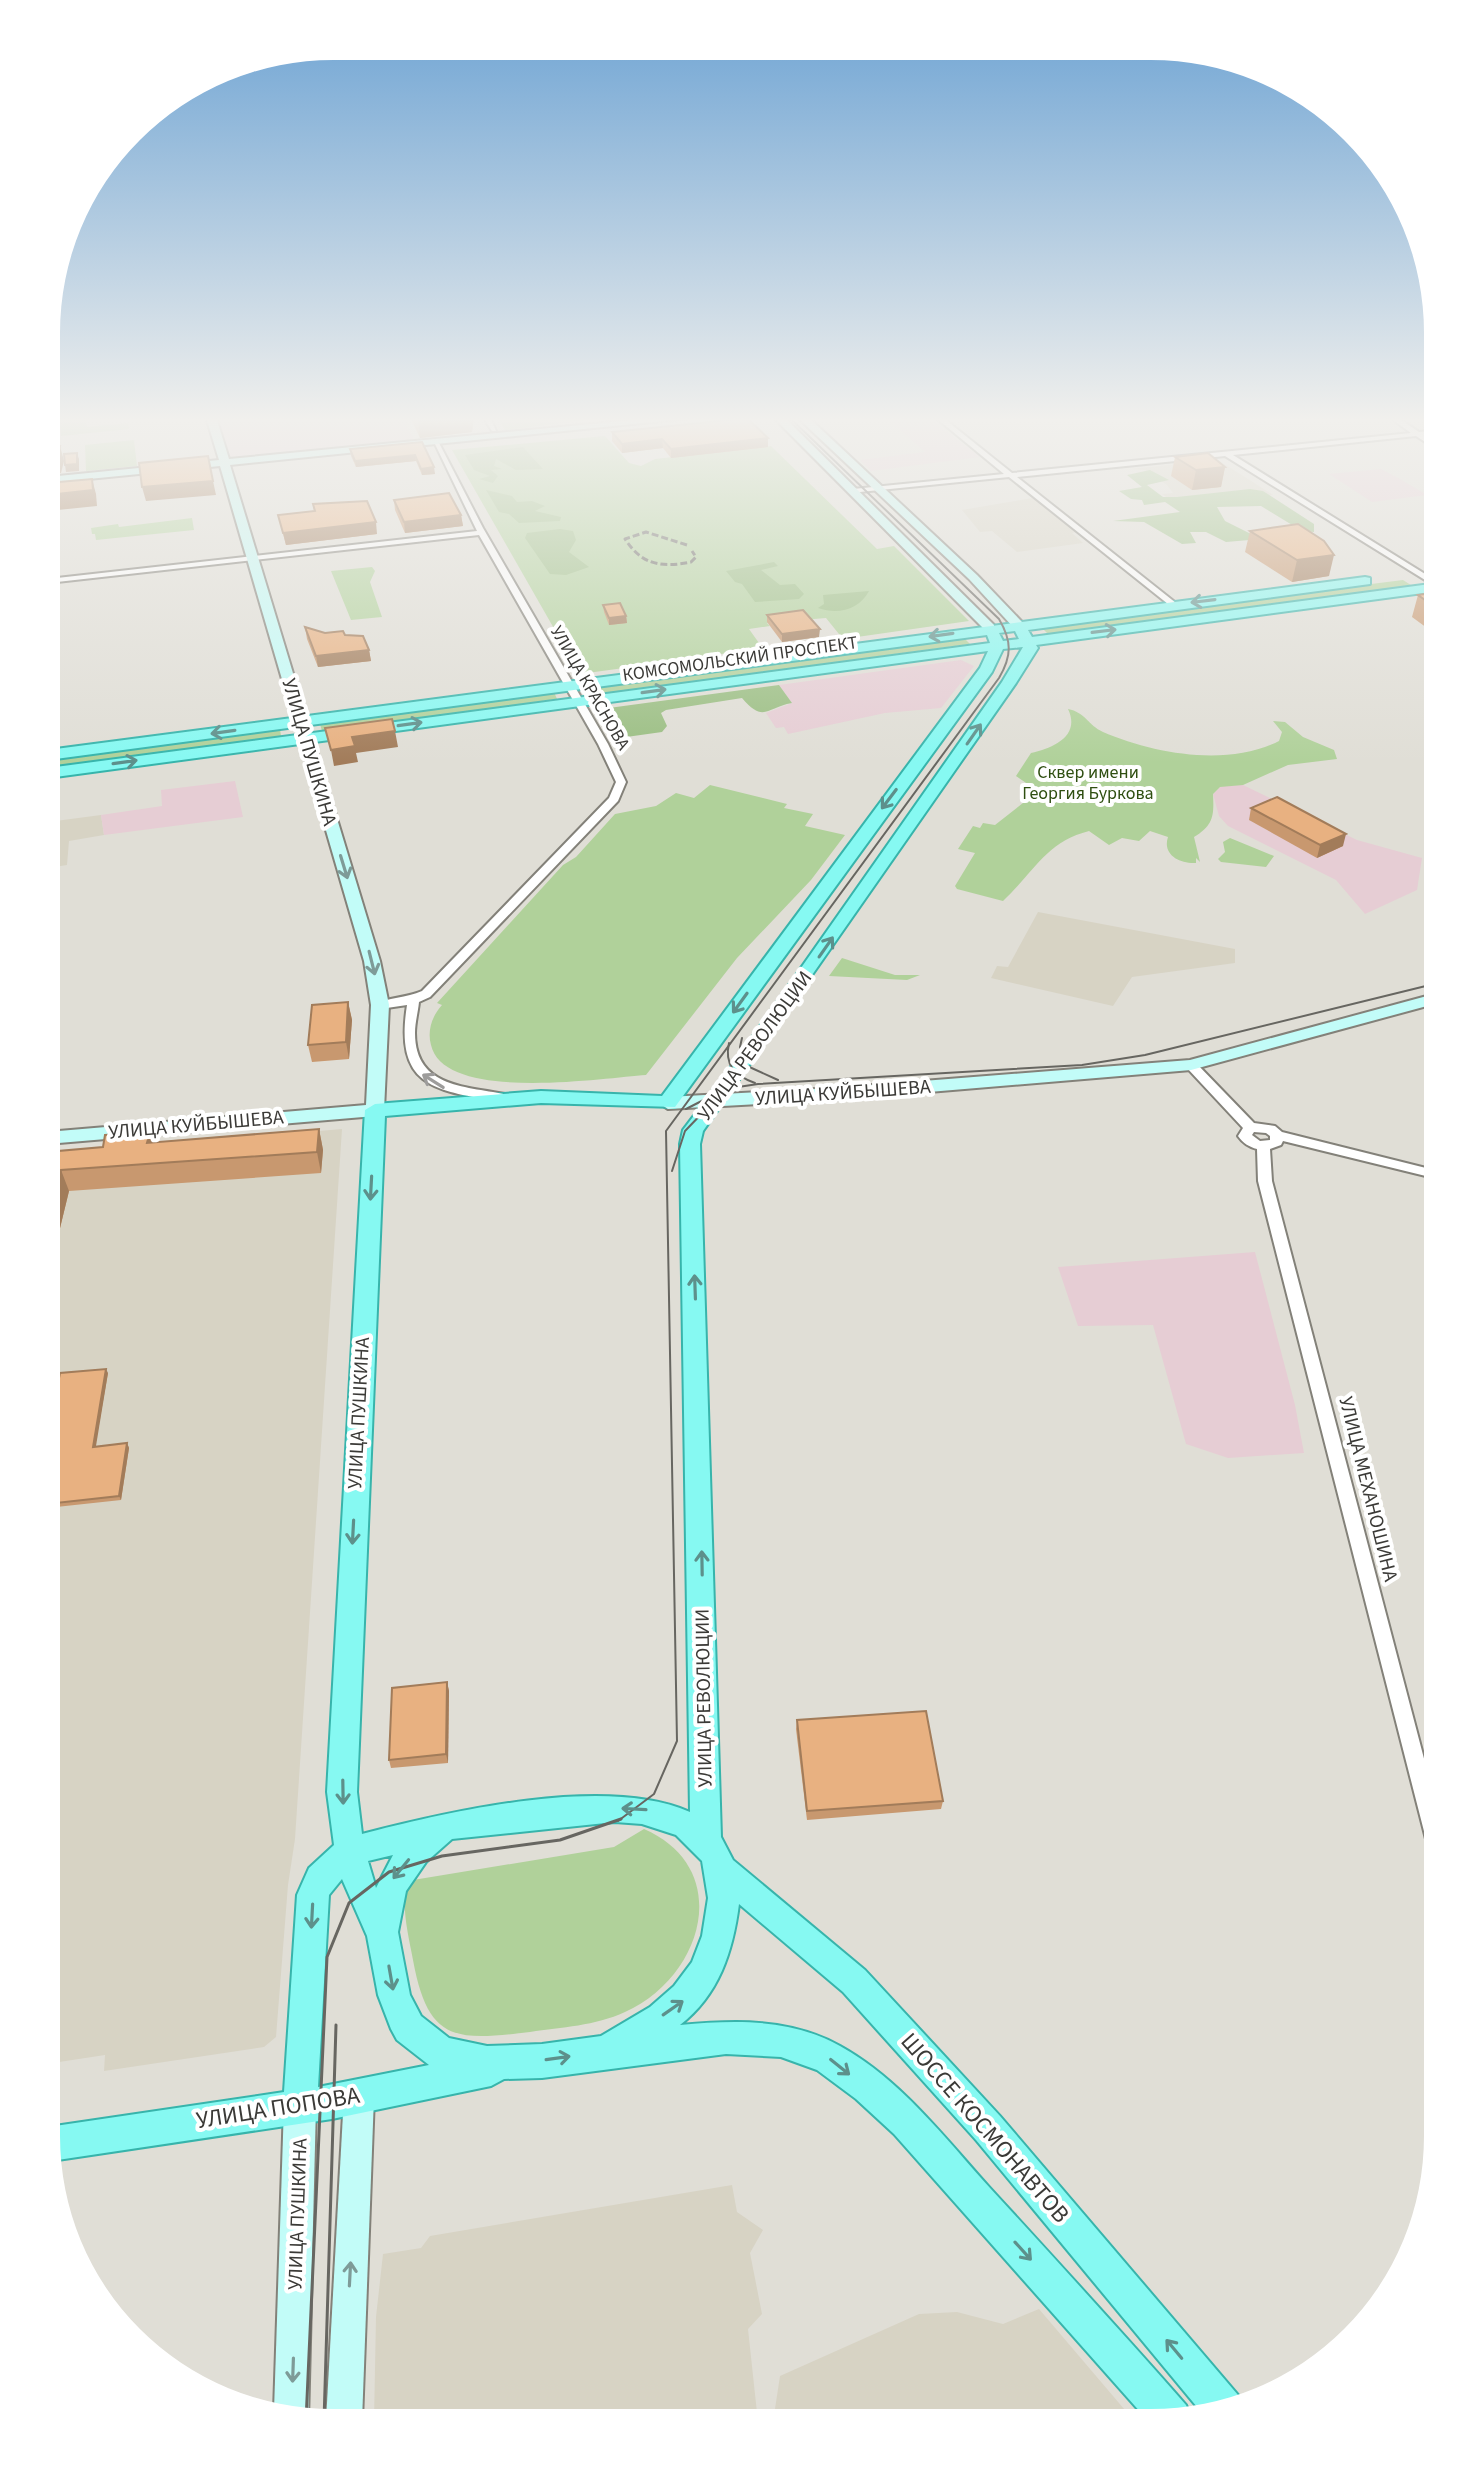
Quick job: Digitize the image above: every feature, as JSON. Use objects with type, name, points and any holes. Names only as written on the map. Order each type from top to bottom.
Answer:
[{"type":"main road","name":"УЛИЦА ПУШКИНА","points":[[245,532],[372,961],[380,1005],[342,1792],[348,1852],[320,1879],[313,1895],[300,2106],[291,2406]]},
{"type":"main road","points":[[894,532],[990,628],[998,645]]},
{"type":"main road","points":[[924,532],[973,577],[1018,625],[1027,641]]},
{"type":"main road","points":[[1388,578],[1424,574]]},
{"type":"main road","name":"КОМСОМОЛЬСКИЙ ПРОСПЕКТ","points":[[60,753],[990,628],[1373,580]]},
{"type":"main road","name":"КОМСОМОЛЬСКИЙ ПРОСПЕКТ","points":[[60,771],[1424,589]]},
{"type":"main road","name":"УЛИЦА РЕВОЛЮЦИИ","points":[[706,1837],[690,1144],[693,1130],[1009,683],[1031,648],[1027,641]]},
{"type":"main road","name":"УЛИЦА РЕВОЛЮЦИИ","points":[[668,1103],[987,669],[998,645]]},
{"type":"main road","points":[[951,651],[981,659],[987,669]]},
{"type":"main road","name":"УЛИЦА КУЙБЫШЕВА","points":[[60,1137],[508,1099],[564,1097],[668,1103],[715,1102],[1191,1065],[1424,1002]]},
{"type":"main road","points":[[382,1933],[364,1899],[348,1852],[451,1825],[615,1808],[642,1809],[685,1822],[706,1837],[723,1871],[724,1910],[714,1956],[686,1999],[608,2050]]},
{"type":"main road","points":[[451,1825],[428,1839],[392,1880],[384,1904],[382,1933],[395,2000],[410,2029],[438,2052],[472,2062],[508,2065],[720,2035],[769,2038],[826,2056],[899,2115],[1162,2408]]},
{"type":"main road","name":"ШОССЕ КОСМОНАВТОВ","points":[[723,1871],[854,1981],[988,2128],[1217,2401]]},
{"type":"main road","name":"УЛИЦА ПОПОВА","points":[[60,2142],[359,2096],[508,2065]]},
{"type":"main road","points":[[345,2409],[359,2096]]},
{"type":"street","points":[[1081,532],[1173,605]]},
{"type":"street","points":[[1353,532],[1424,577]]},
{"type":"street","points":[[60,580],[481,533]]},
{"type":"street","name":"УЛИЦА КРАСНОВА","points":[[380,1005],[413,1000],[426,994],[614,799],[621,782],[481,533]]},
{"type":"street","points":[[413,1000],[408,1036],[410,1056],[418,1070],[444,1088],[508,1099]]},
{"type":"street","points":[[1191,1065],[1250,1127],[1265,1127],[1270,1141],[1424,1172]]},
{"type":"street","name":"УЛИЦА МЕХАНОШИНА","points":[[1270,1141],[1265,1181],[1423,1783]]},
{"type":"shaded area","points":[[993,532],[1075,532],[1072,533],[1083,543],[1017,552]]},
{"type":"shaded area","points":[[961,660],[974,666],[941,708],[885,713],[788,734],[784,727],[776,728],[766,713],[792,703],[779,685]]},
{"type":"shaded area","points":[[235,781],[243,817],[104,835],[101,815],[162,806],[161,790]]},
{"type":"shaded area","points":[[1243,785],[1357,840],[1422,858],[1417,890],[1365,914],[1336,880],[1228,826],[1219,816],[1213,794],[1220,787]]},
{"type":"shaded area","points":[[101,815],[104,835],[69,841],[67,865],[60,866],[60,820]]},
{"type":"shaded area","points":[[1038,912],[1235,949],[1235,963],[1132,977],[1113,1006],[991,978],[997,966],[1008,967]]},
{"type":"shaded area","points":[[342,1129],[295,1839],[288,1885],[276,2037],[264,2047],[104,2071],[105,2055],[60,2062],[60,1154]]},
{"type":"shaded area","points":[[1255,1252],[1295,1405],[1304,1453],[1228,1458],[1186,1444],[1153,1325],[1078,1326],[1058,1267]]},
{"type":"shaded area","points":[[732,2185],[737,2212],[763,2230],[750,2253],[762,2314],[748,2329],[757,2409],[374,2409],[376,2317],[383,2254],[421,2248],[430,2236]]},
{"type":"shaded area","points":[[1039,2309],[1124,2409],[775,2409],[780,2376],[919,2314],[957,2312],[1003,2324]]},
{"type":"green space","points":[[172,532],[96,540],[95,534],[92,534]]},
{"type":"green space","points":[[499,532],[860,532],[877,549],[894,546],[969,621],[843,639],[826,618],[767,623],[770,626],[749,629],[764,650],[677,658],[675,661],[580,674]]},
{"type":"green space","points":[[573,532],[576,540],[569,552],[589,567],[566,575],[550,574],[525,538],[527,533]]},
{"type":"green space","points":[[1162,532],[1190,532],[1196,543],[1182,544]]},
{"type":"green space","points":[[1206,532],[1247,532],[1261,539],[1226,542]]},
{"type":"green space","points":[[774,562],[778,566],[761,570],[780,585],[795,584],[804,594],[799,599],[755,602],[742,584],[735,582],[726,571]]},
{"type":"green space","points":[[372,567],[375,571],[370,582],[382,617],[351,620],[331,571]]},
{"type":"green space","points":[[1403,580],[1414,587],[1048,634],[1040,626]]},
{"type":"green space","points":[[869,591],[854,607],[840,611],[818,608],[824,604],[823,595]]},
{"type":"green space","points":[[964,638],[970,644],[591,695],[588,687]]},
{"type":"green space","points":[[779,685],[792,703],[761,712],[742,698],[666,710],[661,713],[667,726],[662,732],[612,739],[594,710]]},
{"type":"green space","points":[[554,692],[557,699],[322,731],[320,724]]},
{"type":"green space","name":"Сквер имени Георгия Буркова","points":[[1068,709],[1079,713],[1103,732],[1123,740],[1191,754],[1237,754],[1259,749],[1279,741],[1282,732],[1273,721],[1285,722],[1303,737],[1334,750],[1337,759],[1288,765],[1243,785],[1220,787],[1213,794],[1213,814],[1209,824],[1194,837],[1200,862],[1196,858],[1196,863],[1190,863],[1174,857],[1168,849],[1168,837],[1150,831],[1139,841],[1122,838],[1109,845],[1089,831],[1051,850],[1003,901],[957,889],[955,886],[975,853],[958,849],[973,826],[980,828],[983,823],[995,825],[1028,799],[1029,785],[1016,776],[1031,753],[1056,744],[1068,733],[1071,718]]},
{"type":"green space","points":[[280,729],[281,736],[60,766],[60,758]]},
{"type":"green space","points":[[710,785],[787,804],[784,808],[813,814],[805,826],[845,835],[811,880],[737,958],[646,1075],[562,1082],[493,1081],[464,1075],[442,1063],[430,1040],[431,1024],[442,1005],[437,1003],[563,865],[576,857],[615,814],[656,806],[676,793],[694,798]]},
{"type":"green space","points":[[1230,838],[1274,856],[1266,867],[1221,862],[1218,859],[1225,852],[1223,842]]},
{"type":"green space","points":[[842,958],[895,975],[920,975],[907,980],[829,976]]},
{"type":"green space","points":[[644,1829],[673,1847],[690,1870],[699,1895],[698,1922],[689,1949],[674,1974],[652,1996],[625,2012],[602,2020],[530,2032],[464,2035],[449,2030],[437,2021],[419,1987],[413,1960],[405,1911],[407,1881],[614,1847]]},
{"type":"building","points":[[1252,532],[1311,532],[1324,541],[1334,555],[1297,560]]},
{"type":"building","points":[[620,603],[626,616],[609,618],[603,605]]},
{"type":"building","points":[[803,610],[820,629],[782,634],[767,615]]},
{"type":"building","points":[[305,627],[325,633],[343,631],[345,635],[363,636],[369,650],[316,656]]},
{"type":"building","points":[[392,719],[395,731],[352,737],[355,746],[331,750],[325,728]]},
{"type":"building","points":[[1277,797],[1346,834],[1320,845],[1251,808]]},
{"type":"building","points":[[348,1002],[346,1042],[308,1045],[312,1005]]},
{"type":"building","points":[[319,1129],[317,1152],[61,1170],[60,1174],[60,1151],[103,1147],[105,1135],[150,1132],[147,1143]]},
{"type":"building","points":[[106,1369],[93,1447],[127,1443],[119,1496],[60,1503],[60,1373]]},
{"type":"building","points":[[447,1682],[446,1754],[389,1760],[392,1688]]},
{"type":"building","points":[[926,1711],[943,1801],[807,1811],[797,1720]]},
{"type":"tram line","points":[[729,1046],[999,678],[1006,663],[1009,648],[999,619],[909,532]]},
{"type":"tram line","points":[[686,1109],[725,1089],[758,1084],[1082,1065],[1145,1055],[1424,987]]},
{"type":"tram line","points":[[742,1038],[740,1047],[745,1065],[778,1080]]},
{"type":"tram line","points":[[620,1819],[654,1794],[677,1741],[666,1131],[729,1046]]},
{"type":"tram line","points":[[729,1046],[728,1058],[733,1069],[755,1083]]},
{"type":"tram line","points":[[672,1171],[685,1131],[711,1104]]},
{"type":"tram line","points":[[307,2408],[327,1957],[349,1903],[389,1872],[442,1856],[560,1840],[620,1819]]},
{"type":"tram line","points":[[324,2409],[336,2025]]},
{"type":"railway","points":[[645,532],[625,539],[645,559],[670,565],[691,562],[696,557],[692,551]]},
{"type":"railway","points":[[647,532],[687,545]]}]
